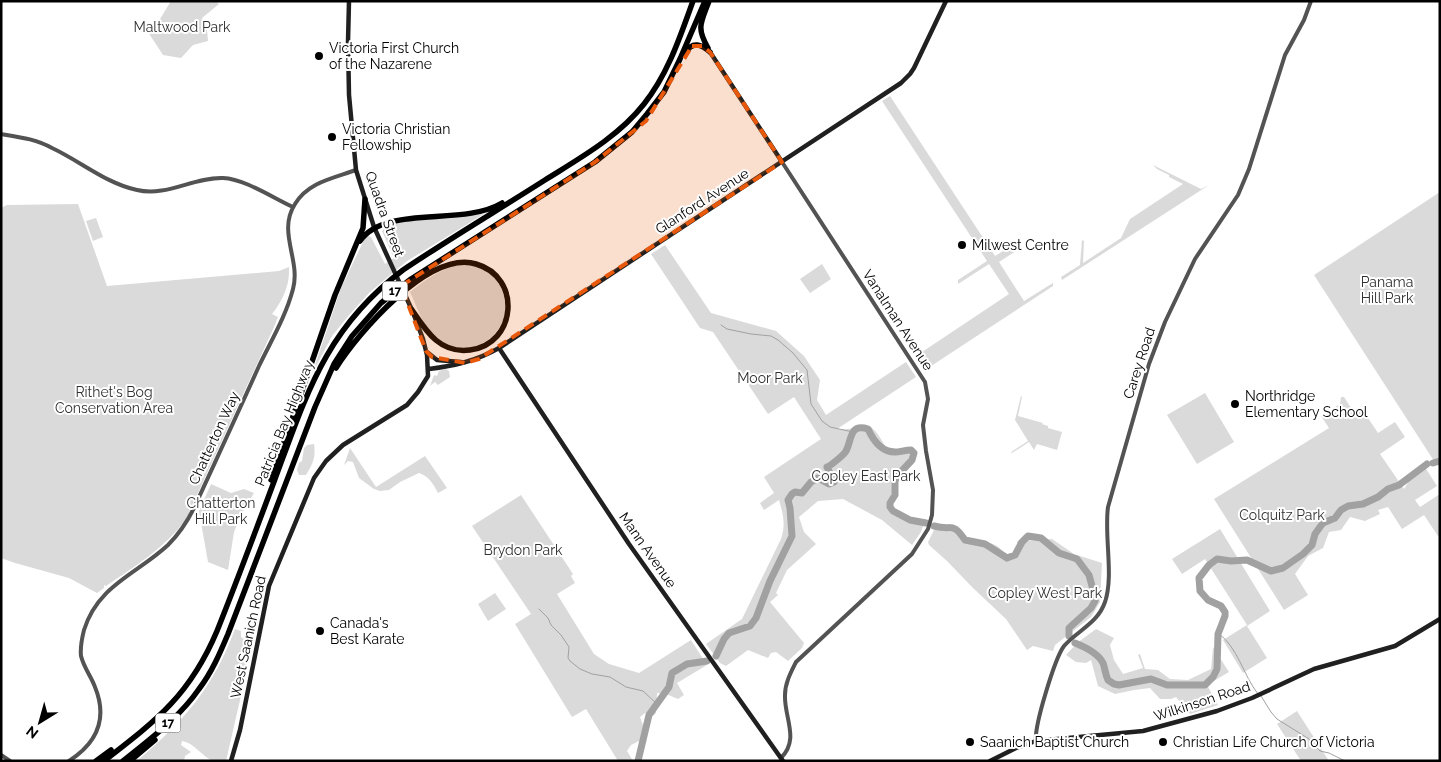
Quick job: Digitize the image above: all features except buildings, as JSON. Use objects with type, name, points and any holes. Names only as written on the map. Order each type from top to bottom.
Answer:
[{"type":"highway","name":"Patricia Bay Highway","points":[[104,761],[156,719],[180,695],[204,660],[217,631],[316,374],[332,346],[357,311],[376,292],[403,270],[592,150],[625,125],[652,93],[673,54],[693,1]]},
{"type":"highway","name":"Patricia Bay Highway","points":[[123,761],[175,717],[192,699],[206,678],[228,634],[328,376],[361,324],[381,303],[404,284],[595,162],[632,132],[664,92],[705,1]]},
{"type":"highway","points":[[709,1],[702,18],[700,32],[710,52]]},
{"type":"highway","points":[[632,132],[646,121],[660,102],[676,75],[688,49],[697,45],[710,52]]},
{"type":"highway","points":[[351,258],[361,238],[374,227],[392,221],[469,214],[490,209],[564,164],[592,150]]},
{"type":"highway","points":[[249,547],[250,536],[336,295],[363,228],[365,199]]},
{"type":"highway","points":[[315,407],[344,356],[374,318],[407,290],[442,267],[466,262],[474,263],[488,270],[503,286],[508,304],[504,325],[494,339],[481,348],[466,351],[450,349],[435,340],[428,334],[411,307]]},
{"type":"highway","points":[[130,761],[185,712],[203,688],[206,678]]},
{"type":"highway","points":[[96,761],[156,719]]},
{"type":"main road","name":"Quadra Street","points":[[349,1],[349,95],[356,170],[374,227],[411,307],[426,351],[429,369]]},
{"type":"main road","name":"Glanford Avenue","points":[[429,369],[479,359],[499,348],[906,78],[914,68],[946,1]]},
{"type":"main road","name":"Vanalman Avenue","points":[[710,52],[782,162]]},
{"type":"main road","name":"Mann Avenue","points":[[499,348],[629,544],[782,759]]},
{"type":"main road","points":[[426,351],[437,360],[465,363]]},
{"type":"main road","name":"West Saanich Road","points":[[231,761],[240,730],[268,586],[310,485],[318,471],[335,452],[407,405],[425,382],[429,369]]},
{"type":"main road","name":"Wilkinson Road","points":[[990,761],[1016,748],[1036,741],[1143,731],[1217,711],[1252,698],[1302,673],[1396,646],[1440,619]]},
{"type":"street","name":"Carey Road","points":[[1036,741],[1037,724],[1058,656],[1069,642],[1093,622],[1105,602],[1108,585],[1108,507],[1151,357],[1165,322],[1195,259],[1242,187],[1285,55],[1304,20],[1310,1]]},
{"type":"street","points":[[1,134],[26,138],[44,144],[115,182],[137,190],[162,191],[209,179],[228,178],[293,207]]},
{"type":"street","name":"Vanalman Avenue","points":[[782,162],[925,382],[928,400],[923,425],[933,490],[932,515],[920,545],[796,662],[789,676],[784,694],[791,742],[782,759]]},
{"type":"street","name":"Chatterton Way","points":[[69,761],[87,748],[95,735],[101,714],[101,703],[86,671],[82,656],[82,639],[88,619],[99,600],[108,590],[159,552],[176,536],[194,508],[293,288],[294,266],[287,229],[293,207],[299,197],[310,187],[356,170]]},
{"type":"street","points":[[1,755],[10,761]]},
{"type":"highlighted area","points":[[692,46],[702,46],[710,52],[782,162],[479,359],[465,363],[432,357],[426,351],[401,286],[595,162],[646,121]]},
{"type":"green space","name":"Maltwood Park","points":[[171,1],[216,1],[219,4],[202,18],[207,29],[208,41],[193,45],[181,58],[163,55],[146,29],[160,19]]},
{"type":"green space","points":[[890,96],[995,256],[1013,245],[1019,249],[999,262],[1024,301],[1053,283],[1053,286],[925,370],[916,356],[1009,294],[989,264],[958,284],[958,280],[987,261],[882,101]]},
{"type":"green space","points":[[1153,165],[1201,189],[1209,185],[1062,280],[1061,277],[1080,265],[1082,240],[1084,241],[1083,263],[1121,238],[1130,219],[1183,184],[1169,177],[1169,175]]},
{"type":"green space","name":"Panama Hill Park","points":[[1440,192],[1440,461],[1434,461],[1314,275]]},
{"type":"green space","name":"Rithet's Bog Conservation Area","points":[[78,204],[107,286],[279,271],[289,267],[285,292],[272,314],[278,317],[274,327],[186,519],[159,548],[139,564],[106,586],[104,585],[104,588],[97,593],[69,578],[1,558],[1,208],[7,205]]},
{"type":"green space","points":[[484,214],[407,261],[370,292],[332,336],[312,374],[341,288],[365,238],[371,237],[385,264],[394,258],[382,231],[388,225],[400,222]]},
{"type":"green space","points":[[96,218],[103,237],[93,241],[86,221]]},
{"type":"green space","points":[[665,245],[711,313],[776,331],[804,356],[820,380],[817,400],[826,415],[906,362],[916,377],[837,429],[869,427],[880,437],[886,448],[907,450],[910,453],[911,459],[895,478],[894,492],[890,505],[907,518],[925,521],[921,532],[912,545],[882,520],[843,499],[818,501],[799,517],[804,532],[816,544],[787,570],[776,593],[778,595],[770,602],[804,643],[802,648],[788,661],[776,652],[771,653],[768,658],[748,650],[726,666],[720,663],[706,644],[742,619],[783,534],[783,515],[779,500],[764,510],[760,503],[774,493],[764,477],[821,439],[794,397],[768,414],[713,332],[700,328],[651,254]]},
{"type":"green space","points":[[464,264],[473,265],[490,273],[499,284],[505,300],[504,315],[499,329],[489,339],[477,346],[462,348],[448,345],[430,332],[410,292],[435,274]]},
{"type":"green space","points":[[822,264],[831,279],[810,293],[800,279]]},
{"type":"green space","points":[[446,369],[449,371],[450,377],[438,385],[435,382],[430,386],[434,375],[437,376],[439,371]]},
{"type":"green space","points":[[1205,393],[1234,442],[1197,464],[1167,415]]},
{"type":"green space","points":[[1021,396],[1018,416],[1043,423],[1048,428],[1062,432],[1057,450],[1037,444],[1034,450],[1029,442],[1011,452],[1028,441],[1015,420]]},
{"type":"green space","name":"Colquitz Park","points":[[1341,397],[1344,397],[1355,414],[1362,409],[1378,433],[1395,422],[1405,437],[1380,454],[1404,489],[1417,468],[1423,464],[1437,486],[1415,500],[1420,507],[1440,494],[1440,536],[1438,536],[1424,515],[1402,529],[1388,507],[1378,510],[1380,514],[1365,521],[1350,517],[1341,530],[1329,532],[1323,548],[1308,556],[1295,574],[1308,595],[1284,610],[1214,499],[1329,428],[1321,416],[1340,404]]},
{"type":"green space","points":[[314,444],[314,457],[310,467],[306,475],[299,475],[297,470],[299,463],[302,461],[304,448],[307,445]]},
{"type":"green space","points":[[350,448],[376,487],[425,456],[447,488],[438,493],[433,484],[423,474],[419,473],[400,482],[389,490],[380,491],[374,489],[359,478],[353,462],[348,461],[344,465]]},
{"type":"green space","name":"Chatterton Hill Park","points":[[211,484],[231,493],[244,489],[254,493],[241,515],[234,532],[228,570],[208,562],[199,511]]},
{"type":"green space","name":"Brydon Park","points":[[521,495],[573,574],[571,576],[575,583],[557,594],[594,654],[609,664],[639,673],[691,640],[707,665],[677,683],[684,695],[678,699],[666,694],[657,693],[656,713],[653,716],[645,713],[640,717],[644,728],[643,739],[631,745],[627,751],[633,761],[618,761],[586,709],[572,717],[515,624],[531,614],[472,526]]},
{"type":"green space","name":"Copley West Park","points":[[935,528],[944,531],[955,529],[964,541],[989,543],[1011,556],[1018,547],[1017,541],[1052,539],[1074,554],[1102,563],[1100,602],[1091,617],[1055,645],[1053,651],[1033,646],[1027,650],[1006,619],[929,545],[928,542]]},
{"type":"green space","name":"Colquitz Park","points":[[1220,529],[1270,611],[1247,626],[1267,658],[1243,673],[1223,640],[1247,625],[1205,559],[1182,574],[1172,559]]},
{"type":"green space","points":[[495,593],[506,609],[488,621],[478,604]]},
{"type":"green space","points":[[249,626],[253,627],[240,700],[226,761],[213,761],[191,744],[182,741],[181,745],[191,752],[185,756],[184,761],[137,761],[183,717],[207,686],[235,629],[241,631],[241,637],[244,639]]},
{"type":"green space","points":[[1096,629],[1114,638],[1110,645],[1114,660],[1123,674],[1143,668],[1138,655],[1140,654],[1145,669],[1158,670],[1170,679],[1188,680],[1211,669],[1213,647],[1229,672],[1207,685],[1218,705],[1190,714],[1176,697],[1160,699],[1150,688],[1115,694],[1098,686],[1091,660],[1086,663],[1076,662],[1066,655],[1077,643]]},
{"type":"green space","points":[[1297,711],[1329,761],[1301,761],[1277,724]]},
{"type":"waterway","points":[[721,325],[727,329],[771,336],[778,340],[793,353],[807,370],[811,404],[822,421],[830,427],[853,432]]},
{"type":"waterway","points":[[716,656],[729,633],[750,626],[756,618],[770,581],[792,536],[788,500],[795,492],[802,493],[811,482],[818,478],[829,484],[834,482],[827,467],[845,453],[852,434],[857,428],[868,429],[875,441],[886,450],[895,452],[911,450],[914,453],[912,460],[895,481],[895,495],[890,503],[890,507],[893,511],[910,520],[926,523]]},
{"type":"waterway","points":[[1433,463],[1440,461]]},
{"type":"waterway","points":[[1075,643],[1087,648],[1098,656],[1103,663],[1108,680],[1114,684],[1119,685],[1151,679],[1167,685],[1205,685],[1213,677],[1217,669],[1218,634],[1225,616],[1221,606],[1208,600],[1200,591],[1199,578],[1209,565],[1217,559],[1231,561],[1247,560],[1271,571],[1283,568],[1312,545],[1315,534],[1323,523],[1335,518],[1341,510],[1348,506],[1363,504],[1378,497],[1388,489],[1399,485],[1427,464]]},
{"type":"waterway","points":[[934,526],[957,530],[965,540],[985,544],[1007,558],[1015,555],[1022,542],[1028,536],[1041,538],[1059,553],[1077,559],[1089,575],[1095,597]]},
{"type":"waterway","points":[[1069,636],[1069,628],[1091,608],[1095,601]]},
{"type":"waterway","points":[[539,609],[569,647],[568,658],[570,661],[580,669],[592,674],[610,677],[626,687],[643,691],[657,704]]},
{"type":"waterway","points":[[1218,633],[1231,646],[1258,694]]},
{"type":"waterway","points":[[638,761],[649,715],[669,687],[672,673],[687,664],[707,661]]},
{"type":"waterway","points":[[1261,696],[1277,719],[1309,739],[1320,751],[1345,761]]},
{"type":"place","name":"Victoria First Church of the Nazarene","points":[[319,56]]},
{"type":"place","name":"Victoria Christian Fellowship","points":[[332,137]]},
{"type":"place","name":"Milwest Centre","points":[[962,245]]},
{"type":"place","name":"Northridge Elementary School","points":[[1235,404]]},
{"type":"place","name":"Canada's Best Karate","points":[[320,631]]},
{"type":"place","name":"Saanich Baptist Church","points":[[970,742]]},
{"type":"place","name":"Christian Life Church of Victoria","points":[[1163,742]]},
{"type":"park label","name":"Moor Park","points":[[770,378]]},
{"type":"park label","name":"Copley East Park","points":[[866,476]]}]
